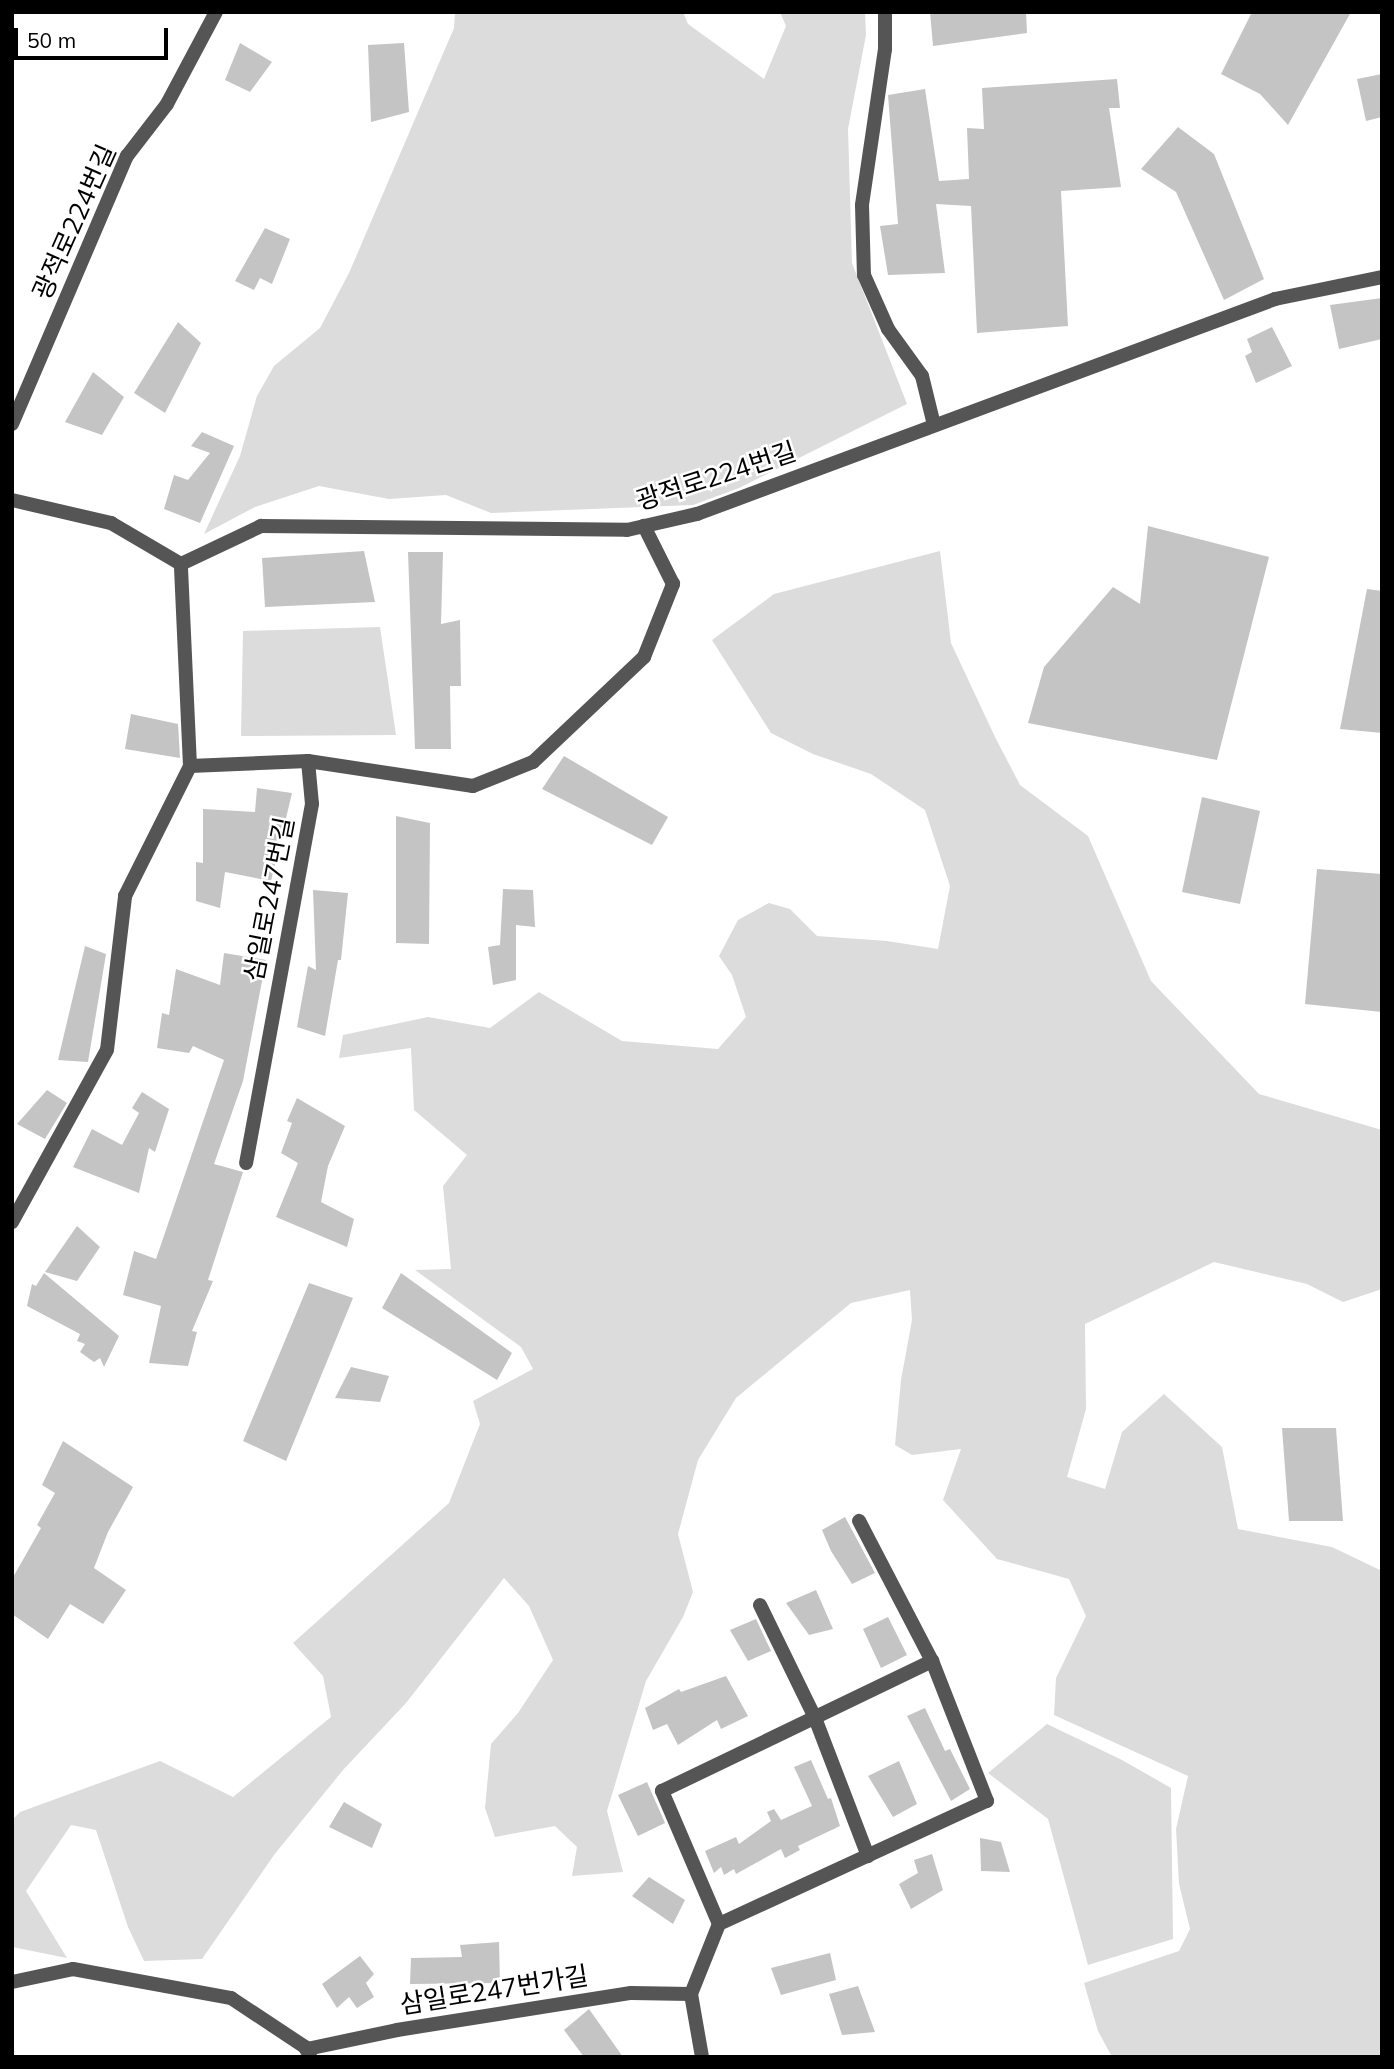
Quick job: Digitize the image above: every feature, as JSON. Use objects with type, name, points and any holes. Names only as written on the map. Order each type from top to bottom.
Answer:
[{"type":"street","name":"광적로224번길","points":[[12,424],[127,156],[167,104],[216,12]]},
{"type":"street","points":[[885,12],[885,48],[862,205],[864,275],[888,328],[922,376],[934,425]]},
{"type":"street","name":"광적로224번길","points":[[181,564],[261,526],[627,530],[696,514],[1275,299],[1382,277]]},
{"type":"street","points":[[12,500],[111,523],[181,564],[190,766],[125,896],[107,1049],[12,1222]]},
{"type":"street","points":[[190,766],[308,761],[437,778],[472,786],[533,762],[644,657],[673,583],[644,526]]},
{"type":"street","name":"삼일로247번길","points":[[246,1163],[312,804],[308,761]]},
{"type":"street","points":[[702,2057],[691,1994],[719,1924],[987,1801],[932,1661],[859,1521]]},
{"type":"street","points":[[760,1605],[815,1718],[868,1856]]},
{"type":"street","points":[[719,1924],[662,1791],[932,1661]]},
{"type":"street","points":[[12,1982],[73,1969],[231,1998],[309,2053]]},
{"type":"street","name":"삼일로247번가길","points":[[309,2053],[397,2030],[631,1993],[691,1994]]},
{"type":"shaded area","points":[[455,12],[683,12],[688,24],[764,79],[786,26],[780,12],[865,12],[866,35],[848,129],[852,263],[907,404],[739,488],[693,505],[491,513],[446,495],[389,499],[319,486],[255,507],[204,534],[240,456],[257,396],[274,366],[320,328],[349,273],[454,28]]},
{"type":"shaded area","points":[[940,551],[951,643],[995,737],[1020,785],[1088,836],[1151,981],[1259,1094],[1382,1130],[1382,1289],[1343,1302],[1307,1284],[1214,1262],[1085,1324],[1086,1409],[1067,1477],[1105,1489],[1122,1432],[1164,1394],[1222,1447],[1238,1529],[1332,1547],[1382,1571],[1382,2057],[1112,2057],[1098,2031],[1084,1983],[1179,1951],[1190,1929],[1179,1884],[1176,1829],[1188,1776],[1054,1715],[1056,1678],[1086,1616],[1069,1579],[997,1559],[943,1500],[961,1449],[912,1455],[895,1445],[901,1380],[912,1320],[910,1290],[851,1303],[736,1398],[698,1460],[678,1534],[693,1592],[683,1617],[646,1681],[607,1811],[623,1872],[572,1876],[577,1847],[555,1826],[495,1837],[485,1808],[491,1744],[518,1713],[553,1660],[529,1606],[504,1578],[406,1703],[343,1770],[274,1855],[202,1959],[144,1961],[128,1927],[96,1830],[71,1825],[26,1891],[67,1958],[12,1947],[12,1820],[20,1812],[160,1761],[233,1797],[331,1717],[323,1676],[293,1643],[449,1503],[480,1424],[473,1401],[533,1369],[521,1347],[415,1270],[451,1269],[443,1186],[467,1155],[414,1110],[411,1048],[339,1058],[343,1035],[428,1017],[490,1028],[539,992],[622,1041],[718,1049],[746,1017],[732,975],[719,956],[738,920],[769,903],[790,909],[817,936],[887,941],[938,949],[950,886],[925,810],[871,774],[813,754],[771,733],[712,640],[774,594]]},
{"type":"shaded area","points":[[380,627],[396,735],[241,736],[243,631]]},
{"type":"shaded area","points":[[1047,1724],[1122,1760],[1171,1788],[1173,1939],[1088,1965],[1048,1819],[988,1773]]},
{"type":"building","points":[[930,12],[1026,12],[1027,33],[933,46]]},
{"type":"building","points":[[1252,12],[1351,12],[1288,125],[1260,94],[1221,74]]},
{"type":"building","points":[[240,43],[272,62],[250,92],[225,80]]},
{"type":"building","points":[[404,43],[409,112],[371,122],[368,45]]},
{"type":"building","points":[[1382,74],[1382,117],[1366,121],[1357,79]]},
{"type":"building","points":[[1117,79],[1120,108],[1109,108],[1121,187],[1061,191],[1068,326],[977,333],[971,206],[936,204],[945,273],[888,275],[880,226],[898,224],[888,95],[925,89],[939,181],[969,179],[967,128],[984,129],[982,88]]},
{"type":"building","points":[[1178,127],[1214,154],[1264,279],[1224,300],[1176,192],[1141,169]]},
{"type":"building","points":[[265,228],[290,239],[272,284],[260,278],[254,290],[235,281]]},
{"type":"building","points":[[1382,298],[1382,339],[1339,349],[1330,305]]},
{"type":"building","points":[[178,322],[201,343],[165,413],[134,393]]},
{"type":"building","points":[[1272,327],[1292,366],[1256,383],[1245,356],[1252,352],[1247,339]]},
{"type":"building","points":[[93,372],[124,397],[102,435],[65,422]]},
{"type":"building","points":[[202,432],[234,446],[200,523],[164,509],[174,475],[188,480],[210,453],[191,446]]},
{"type":"building","points":[[1148,526],[1269,557],[1217,760],[1028,723],[1044,667],[1113,587],[1140,604]]},
{"type":"building","points":[[364,551],[375,602],[265,607],[262,558]]},
{"type":"building","points":[[408,552],[443,552],[441,624],[460,620],[461,686],[450,686],[451,749],[415,749]]},
{"type":"building","points":[[1367,589],[1382,591],[1382,733],[1340,729]]},
{"type":"building","points":[[131,714],[178,724],[180,758],[125,749]]},
{"type":"building","points":[[564,756],[668,817],[652,845],[542,789]]},
{"type":"building","points":[[257,788],[292,793],[271,881],[225,872],[220,908],[196,901],[196,862],[203,863],[203,809],[255,812]]},
{"type":"building","points":[[1202,797],[1260,811],[1240,904],[1182,892]]},
{"type":"building","points":[[396,816],[430,823],[429,944],[396,943]]},
{"type":"building","points":[[1317,869],[1382,874],[1382,1012],[1305,1004]]},
{"type":"building","points":[[503,889],[533,890],[535,927],[516,925],[516,980],[493,985],[488,947],[500,945]]},
{"type":"building","points":[[313,890],[348,893],[341,960],[338,960],[325,1036],[297,1027],[308,966],[316,970]]},
{"type":"building","points":[[85,946],[106,954],[88,1062],[58,1060]]},
{"type":"building","points":[[224,953],[266,960],[243,1081],[214,1164],[243,1172],[208,1280],[213,1281],[192,1331],[197,1332],[188,1366],[149,1363],[161,1306],[123,1295],[134,1251],[156,1259],[224,1060],[193,1046],[189,1053],[157,1048],[162,1013],[169,1015],[176,969],[220,985]]},
{"type":"building","points":[[47,1090],[67,1103],[45,1139],[17,1124]]},
{"type":"building","points":[[142,1092],[169,1109],[155,1152],[149,1148],[139,1193],[73,1167],[92,1129],[122,1145],[139,1113],[132,1108]]},
{"type":"building","points":[[297,1098],[345,1126],[328,1166],[321,1202],[354,1219],[347,1247],[276,1217],[298,1163],[281,1153],[292,1123],[287,1121]]},
{"type":"building","points":[[77,1226],[100,1247],[77,1281],[45,1272]]},
{"type":"building","points":[[44,1273],[119,1336],[104,1367],[100,1358],[94,1362],[80,1352],[85,1344],[77,1341],[80,1334],[27,1306],[32,1284],[36,1286]]},
{"type":"building","points":[[401,1273],[512,1353],[497,1380],[382,1308]]},
{"type":"building","points":[[309,1283],[353,1298],[286,1461],[243,1441]]},
{"type":"building","points":[[351,1367],[389,1376],[380,1402],[335,1398]]},
{"type":"building","points":[[1282,1428],[1336,1428],[1343,1521],[1289,1521]]},
{"type":"building","points":[[63,1441],[133,1487],[108,1532],[94,1568],[126,1590],[103,1624],[70,1604],[48,1639],[12,1614],[12,1579],[41,1528],[37,1525],[55,1493],[42,1485]]},
{"type":"building","points":[[845,1517],[875,1573],[852,1584],[831,1551],[822,1530]]},
{"type":"building","points":[[816,1590],[833,1629],[809,1635],[786,1603]]},
{"type":"building","points":[[888,1617],[907,1655],[881,1668],[863,1629]]},
{"type":"building","points":[[756,1619],[771,1651],[748,1661],[730,1630]]},
{"type":"building","points":[[726,1676],[748,1716],[721,1729],[717,1720],[678,1745],[667,1724],[653,1730],[645,1708],[679,1689],[681,1692]]},
{"type":"building","points":[[925,1708],[945,1751],[950,1749],[970,1789],[951,1801],[907,1716]]},
{"type":"building","points":[[811,1760],[828,1799],[831,1798],[840,1826],[798,1846],[800,1850],[785,1858],[781,1849],[736,1874],[734,1869],[724,1875],[721,1867],[714,1873],[705,1851],[736,1837],[739,1844],[771,1821],[767,1812],[774,1809],[781,1820],[812,1806],[794,1767]]},
{"type":"building","points":[[899,1761],[917,1804],[893,1817],[868,1776]]},
{"type":"building","points":[[647,1782],[665,1823],[638,1836],[618,1795]]},
{"type":"building","points":[[344,1802],[382,1824],[372,1848],[329,1827]]},
{"type":"building","points":[[980,1838],[1001,1842],[1010,1872],[981,1871]]},
{"type":"building","points":[[932,1854],[943,1890],[911,1909],[899,1884],[918,1873],[914,1860]]},
{"type":"building","points":[[649,1877],[685,1900],[673,1924],[632,1896]]},
{"type":"building","points":[[499,1942],[500,1983],[410,1984],[411,1958],[462,1957],[460,1945]]},
{"type":"building","points":[[830,1953],[836,1980],[781,1995],[771,1968]]},
{"type":"building","points":[[360,1956],[374,1974],[366,1983],[374,1997],[357,2008],[349,1997],[337,2008],[322,1984]]},
{"type":"building","points":[[858,1986],[875,2032],[842,2035],[829,1994]]},
{"type":"building","points":[[589,2009],[623,2057],[584,2057],[564,2030]]}]
